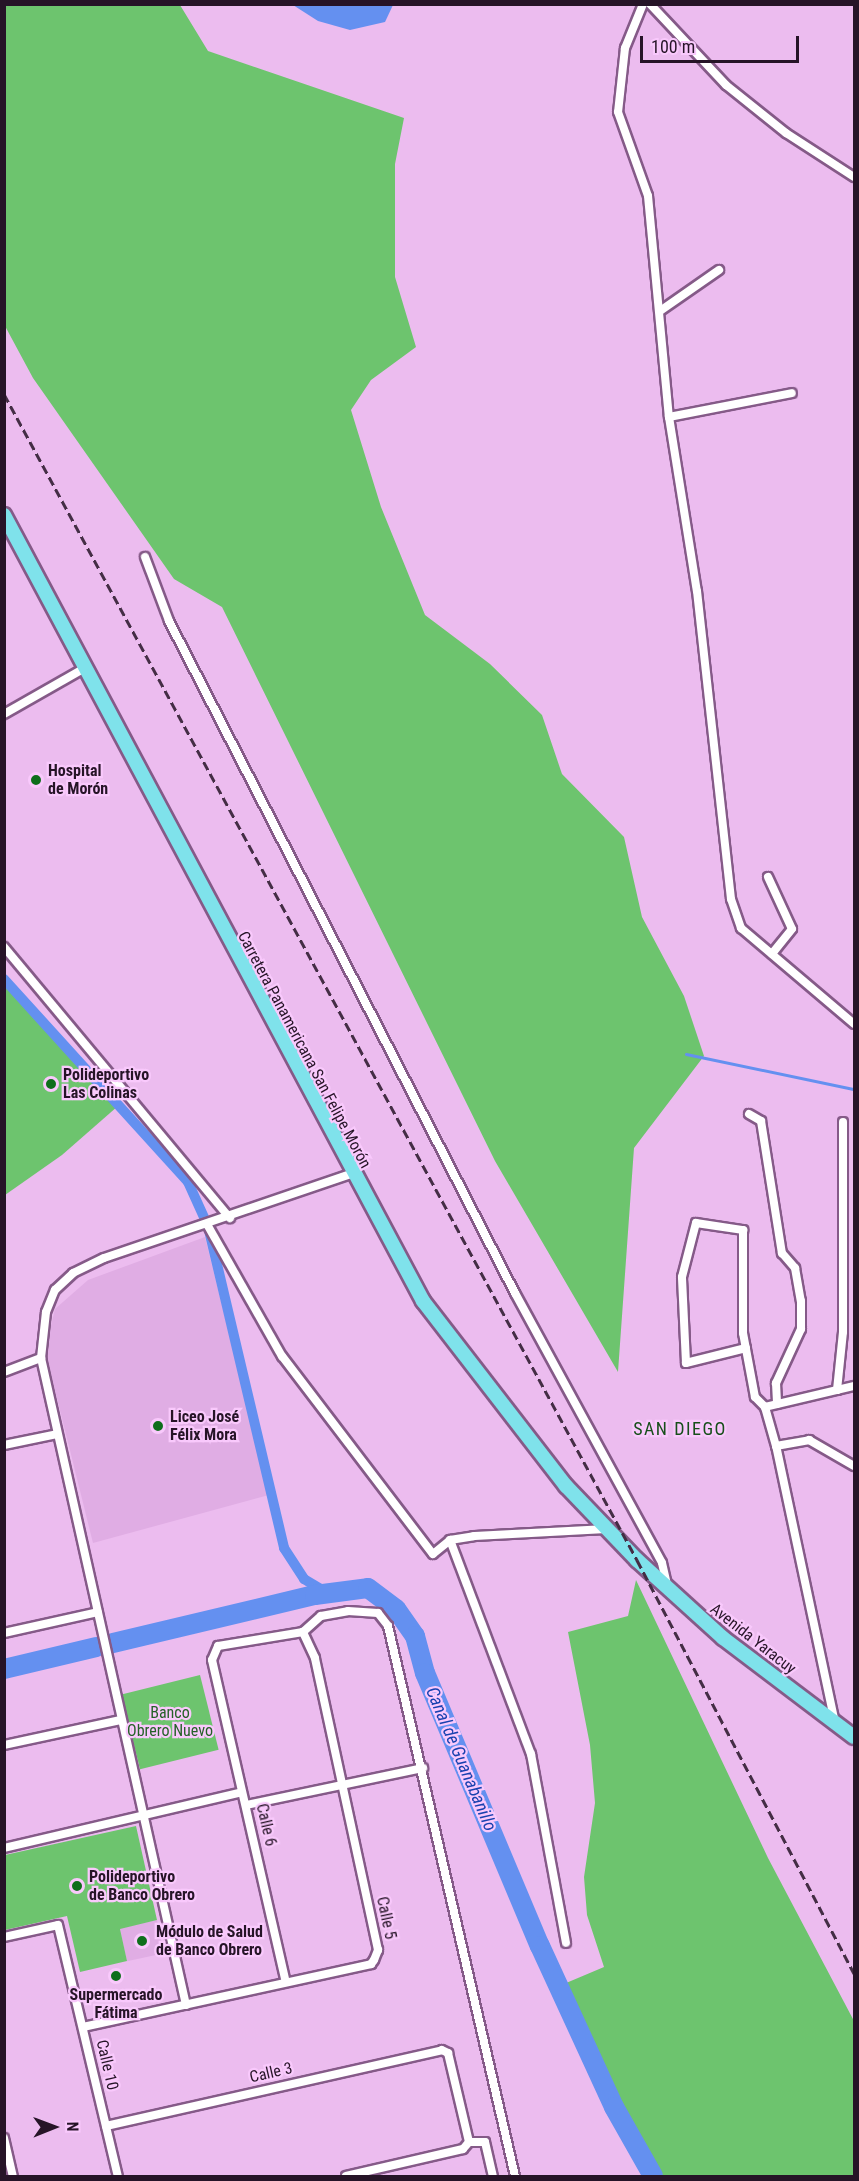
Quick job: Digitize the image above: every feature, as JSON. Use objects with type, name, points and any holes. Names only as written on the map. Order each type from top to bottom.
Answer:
[{"type":"main road","name":"Carretera Panamericana San Felipe Morón","points":[[4,515],[351,1174],[430,1311],[566,1486],[637,1560]]},
{"type":"main road","name":"Avenida Yaracuy","points":[[637,1560],[668,1590],[855,1737]]},
{"type":"street","points":[[643,4],[625,48],[618,112],[648,196],[669,417],[697,591],[732,899],[741,928],[855,1024]]},
{"type":"street","points":[[650,4],[726,85],[786,133],[855,177]]},
{"type":"street","points":[[660,311],[719,270]]},
{"type":"street","points":[[669,417],[792,393]]},
{"type":"street","points":[[145,557],[169,621],[515,1293],[662,1563],[668,1590]]},
{"type":"street","points":[[4,714],[85,668]]},
{"type":"street","points":[[768,877],[792,929],[772,954]]},
{"type":"street","points":[[4,947],[230,1218]]},
{"type":"street","points":[[749,1114],[761,1121],[782,1253],[795,1268],[801,1301],[801,1329],[776,1383],[777,1404]]},
{"type":"street","points":[[837,1390],[843,1332],[843,1122]]},
{"type":"street","points":[[186,2005],[41,1358],[46,1312],[56,1290],[74,1273],[104,1258],[207,1226],[351,1174]]},
{"type":"street","points":[[746,1348],[686,1363],[682,1277],[696,1222],[743,1230],[746,1348],[755,1397],[765,1407],[776,1446],[836,1723]]},
{"type":"street","points":[[207,1226],[282,1356],[356,1459],[433,1554],[450,1540],[608,1529]]},
{"type":"street","points":[[4,1372],[41,1358]]},
{"type":"street","points":[[765,1407],[855,1386]]},
{"type":"street","points":[[4,1445],[57,1434]]},
{"type":"street","points":[[776,1446],[809,1440],[855,1466]]},
{"type":"street","points":[[450,1540],[531,1754],[566,1943]]},
{"type":"street","points":[[4,1633],[98,1612]]},
{"type":"street","points":[[303,1632],[321,1616],[378,1613],[396,1650],[515,2176]]},
{"type":"street","name":"Calle 5","points":[[82,2027],[371,1964],[378,1950],[315,1658],[303,1632]]},
{"type":"street","name":"Calle 6","points":[[286,1982],[212,1660],[218,1646],[303,1632]]},
{"type":"street","points":[[4,1745],[121,1720]]},
{"type":"street","points":[[246,1805],[423,1768]]},
{"type":"street","points":[[4,1848],[242,1792]]},
{"type":"street","name":"Calle 10","points":[[4,1936],[58,1925],[118,2176]]},
{"type":"street","name":"Calle 3","points":[[106,2126],[442,2050],[448,2053],[469,2142]]},
{"type":"street","points":[[4,2138],[13,2176]]},
{"type":"street","points":[[346,2176],[463,2149],[469,2142],[485,2142],[493,2176]]},
{"type":"shaded area","name":"Liceo José Félix Mora","points":[[205,1237],[269,1495],[93,1543],[45,1350],[55,1309],[88,1280]]},
{"type":"shaded area","name":"Módulo de Salud de Banco Obrero","points":[[157,1920],[164,1953],[127,1961],[120,1928]]},
{"type":"green space","points":[[4,5],[180,5],[208,51],[404,118],[395,164],[395,277],[416,347],[371,380],[351,410],[381,507],[425,615],[490,664],[542,715],[562,774],[624,837],[642,917],[684,996],[704,1056],[634,1148],[618,1372],[495,1161],[222,607],[174,579],[33,378],[5,326]]},
{"type":"green space","name":"Polideportivo Las Colinas","points":[[5,984],[118,1106],[62,1155],[5,1195]]},
{"type":"green space","points":[[636,1580],[768,1858],[854,2021],[854,2176],[653,2176],[614,2107],[559,1986],[604,1967],[587,1915],[584,1877],[595,1803],[590,1745],[568,1632],[628,1616]]},
{"type":"green space","name":"Banco Obrero Nuevo","points":[[200,1675],[219,1750],[140,1769],[121,1695]]},
{"type":"green space","name":"Polideportivo de Banco Obrero","points":[[136,1826],[157,1920],[120,1929],[127,1961],[80,1972],[67,1916],[5,1930],[5,1855]]},
{"type":"water","points":[[293,5],[393,5],[385,22],[350,30],[318,21]]},
{"type":"waterway","points":[[4,979],[188,1182],[208,1226],[284,1548],[304,1579],[327,1593]]},
{"type":"waterway","points":[[686,1054],[854,1089]]},
{"type":"waterway","name":"Canal de Guanabanillo","points":[[113,1643],[315,1595],[368,1588],[396,1609],[415,1636],[425,1673],[540,1946],[614,2107],[653,2176]]},
{"type":"waterway","points":[[4,1669],[96,1647]]},
{"type":"railway","points":[[4,394],[637,1560],[854,1974]]},
{"type":"place","name":"Hospital de Morón","points":[[36,780]]},
{"type":"place","name":"Polideportivo Las Colinas","points":[[51,1084]]},
{"type":"place","name":"Liceo José Félix Mora","points":[[158,1426]]},
{"type":"place","name":"Polideportivo de Banco Obrero","points":[[77,1886]]},
{"type":"place","name":"Módulo de Salud de Banco Obrero","points":[[142,1941]]},
{"type":"place","name":"Supermercado Fátima","points":[[116,1976]]},
{"type":"district","name":"SAN DIEGO","points":[[680,1429]]}]
